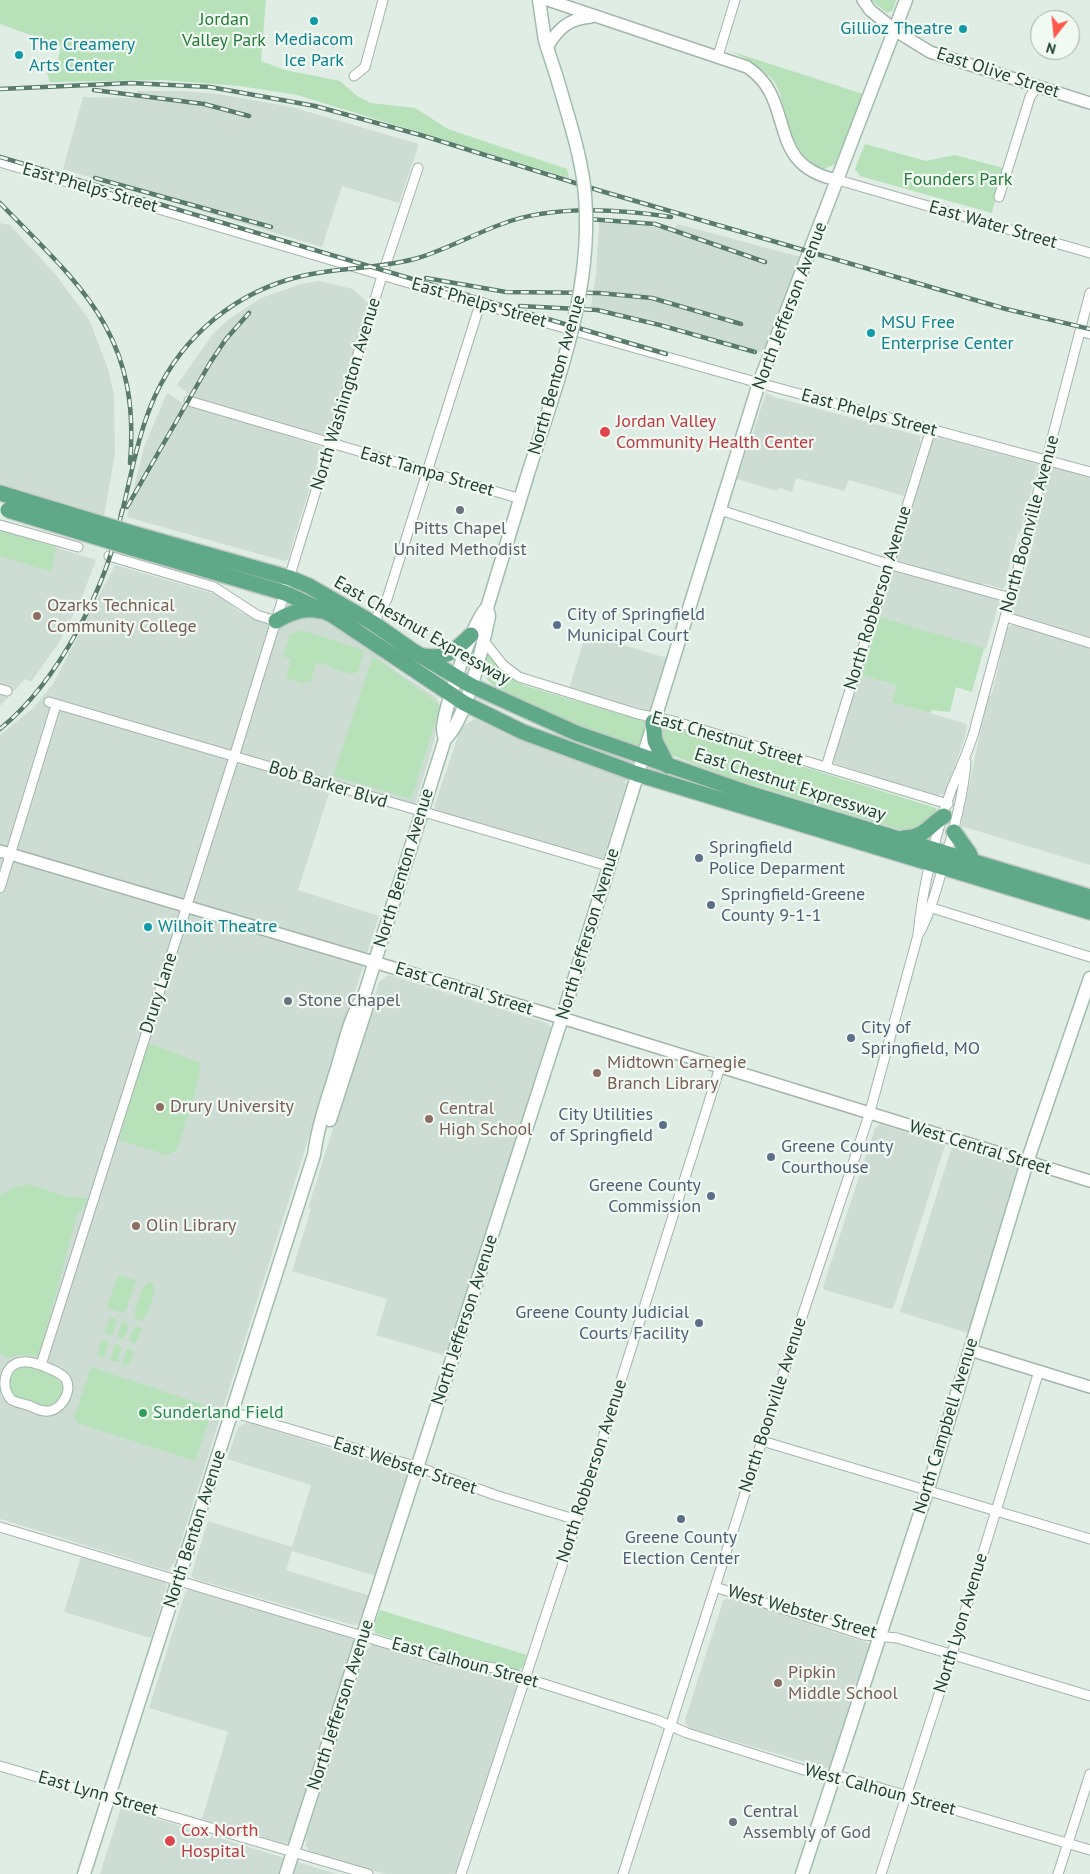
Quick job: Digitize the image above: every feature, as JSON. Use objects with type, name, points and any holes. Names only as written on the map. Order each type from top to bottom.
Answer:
[{"type":"main road","name":"North Benton Avenue","points":[[445,739],[453,733],[464,703],[464,681],[477,638],[481,612],[487,608],[575,322],[584,264],[584,186],[577,150],[542,30],[539,0]]},
{"type":"main road","name":"North Jefferson Avenue","points":[[286,1874],[562,1018],[759,383],[896,31],[906,0]]},
{"type":"main road","name":"East Chestnut Expressway","points":[[5,502],[133,541],[285,593],[332,615],[464,703],[523,732],[637,774],[939,859]]},
{"type":"main road","name":"East Chestnut Expressway","points":[[133,541],[290,578],[309,586],[373,623],[418,654],[464,681],[576,733],[642,758],[897,839],[939,859]]},
{"type":"main road","points":[[276,621],[292,612],[312,610],[332,615]]},
{"type":"main road","points":[[418,654],[431,657],[448,655],[477,638]]},
{"type":"main road","name":"North Benton Avenue","points":[[84,1874],[314,1155],[317,1136],[349,1028],[357,1006],[364,996],[445,739],[443,728],[452,694],[464,681]]},
{"type":"main road","points":[[654,719],[655,742],[668,766]]},
{"type":"main road","points":[[897,839],[915,838],[925,833],[946,810]]},
{"type":"main road","points":[[954,832],[969,853],[972,861]]},
{"type":"main road","points":[[939,859],[972,861],[1087,896]]},
{"type":"main road","points":[[939,859],[1090,912]]},
{"type":"main road","name":"North Campbell Avenue","points":[[802,1874],[927,1492],[1026,1162],[1090,980]]},
{"type":"street","points":[[354,76],[364,66],[383,0]]},
{"type":"street","points":[[548,0],[741,63],[759,76],[772,94],[786,140],[798,160],[815,173],[838,180]]},
{"type":"street","points":[[718,56],[735,0]]},
{"type":"street","name":"East Olive Street","points":[[863,0],[870,10],[896,31],[930,52],[1090,102]]},
{"type":"street","points":[[547,47],[556,32],[567,22],[578,18],[598,16]]},
{"type":"street","points":[[999,197],[1030,97],[1037,86]]},
{"type":"street","name":"East Phelps Street","points":[[0,162],[480,304],[759,383],[1090,472]]},
{"type":"street","name":"North Washington Avenue","points":[[276,621],[332,444],[382,276],[418,168]]},
{"type":"street","name":"East Water Street","points":[[838,180],[1090,253]]},
{"type":"street","name":"North Boonville Avenue","points":[[918,935],[932,908],[946,810],[967,755],[1006,617],[1090,293]]},
{"type":"street","points":[[373,623],[387,599],[480,304]]},
{"type":"street","points":[[1080,331],[1090,334]]},
{"type":"street","name":"East Tampa Street","points":[[189,401],[521,499]]},
{"type":"street","name":"North Robberson Avenue","points":[[826,768],[931,430]]},
{"type":"street","points":[[720,510],[888,564],[1011,598]]},
{"type":"street","points":[[0,524],[78,547]]},
{"type":"street","points":[[109,556],[214,587],[257,615],[276,621]]},
{"type":"street","points":[[1006,617],[1090,643]]},
{"type":"street","name":"Drury Lane","points":[[41,1365],[276,621]]},
{"type":"street","name":"East Chestnut Street","points":[[477,638],[508,669],[526,680],[826,768],[946,810]]},
{"type":"street","name":"Bob Barker Blvd","points":[[5,853],[53,703],[421,813],[608,866]]},
{"type":"street","name":"North Boonville Avenue","points":[[623,1874],[869,1114],[918,935],[920,905],[939,859],[954,832],[964,791],[967,755]]},
{"type":"street","points":[[0,888],[5,853]]},
{"type":"street","name":"East Central Street","points":[[5,853],[562,1018],[869,1114]]},
{"type":"street","points":[[932,908],[1090,957]]},
{"type":"street","name":"North Robberson Avenue","points":[[462,1874],[577,1520],[720,1066]]},
{"type":"street","name":"West Central Street","points":[[869,1114],[1090,1181]]},
{"type":"street","points":[[970,1350],[1090,1387]]},
{"type":"street","points":[[24,1361],[41,1365],[58,1372],[64,1378],[68,1389],[63,1403],[59,1407],[45,1411],[11,1400],[4,1392],[2,1384],[5,1371],[10,1366],[24,1361]]},
{"type":"street","name":"North Lyon Avenue","points":[[881,1874],[952,1654],[1039,1371]]},
{"type":"street","name":"East Webster Street","points":[[232,1412],[418,1467],[495,1495],[577,1520]]},
{"type":"street","points":[[762,1441],[927,1492],[1090,1539]]},
{"type":"street","name":"East Calhoun Street","points":[[0,1527],[439,1659],[488,1666],[671,1726]]},
{"type":"street","name":"West Webster Street","points":[[715,1587],[864,1634],[897,1638],[1090,1696]]},
{"type":"street","name":"West Calhoun Street","points":[[671,1726],[820,1775],[843,1777],[1090,1850]]},
{"type":"street","name":"East Lynn Street","points":[[0,1766],[368,1874]]},
{"type":"street","points":[[1058,1874],[1090,1774]]},
{"type":"shaded area","points":[[137,91],[182,91],[218,94],[292,107],[419,144],[399,203],[342,186],[322,247],[63,169],[83,97],[135,98]]},
{"type":"shaded area","points":[[599,222],[640,224],[674,232],[677,224],[801,257],[764,353],[661,322],[591,307],[596,274]]},
{"type":"shaded area","points":[[0,223],[10,225],[56,275],[90,321],[108,369],[114,394],[115,454],[104,516],[0,486]]},
{"type":"shaded area","points":[[319,281],[353,289],[369,304],[329,433],[322,435],[194,397],[177,385],[212,335],[229,319],[261,298],[301,284]]},
{"type":"shaded area","points":[[167,393],[181,402],[322,447],[288,559],[284,561],[127,517],[144,447]]},
{"type":"shaded area","points":[[766,393],[774,397],[920,436],[920,444],[904,496],[849,480],[844,491],[796,478],[792,492],[779,488],[777,491],[737,479]]},
{"type":"shaded area","points":[[935,438],[1038,464],[1006,578],[1007,582],[1003,589],[986,584],[973,584],[896,560],[932,442]]},
{"type":"shaded area","points":[[1054,467],[1090,476],[1090,637],[1017,616],[1012,610],[1017,602],[1018,587],[1023,581],[1034,540],[1033,534],[1049,471]]},
{"type":"shaded area","name":"Ozarks Technical Community College","points":[[0,530],[96,560],[80,602],[58,644],[31,682],[25,679],[0,706]]},
{"type":"shaded area","name":"Drury University","points":[[115,565],[215,594],[223,598],[238,611],[263,623],[286,624],[295,616],[317,617],[354,638],[401,674],[436,697],[441,707],[433,745],[415,805],[333,781],[298,890],[379,916],[175,1562],[168,1571],[0,1519],[0,735],[33,708],[53,684]]},
{"type":"shaded area","points":[[892,568],[1001,599],[1002,603],[998,606],[986,649],[877,616]]},
{"type":"shaded area","points":[[1013,625],[1090,648],[1090,865],[961,826],[988,698],[992,694],[1007,628]]},
{"type":"shaded area","points":[[586,634],[667,658],[650,711],[569,688]]},
{"type":"shaded area","points":[[858,674],[897,686],[893,702],[967,724],[965,737],[945,794],[934,795],[833,763]]},
{"type":"shaded area","points":[[475,719],[625,779],[626,785],[603,859],[435,811],[435,804],[461,727]]},
{"type":"shaded area","name":"Central High School","points":[[388,975],[547,1023],[551,1027],[447,1356],[376,1335],[387,1299],[292,1271],[311,1209],[308,1208],[379,982]]},
{"type":"shaded area","points":[[880,1124],[945,1145],[894,1306],[891,1309],[825,1290],[823,1287],[875,1128]]},
{"type":"shaded area","points":[[954,1146],[1016,1165],[1019,1169],[970,1332],[968,1333],[900,1312],[951,1149]]},
{"type":"shaded area","points":[[247,1422],[408,1472],[376,1576],[292,1551],[286,1570],[371,1596],[360,1624],[353,1625],[195,1579],[191,1576],[208,1521],[292,1547],[311,1485],[227,1459],[238,1427]]},
{"type":"shaded area","points":[[81,1557],[166,1582],[167,1586],[151,1638],[64,1612]]},
{"type":"shaded area","points":[[189,1589],[348,1636],[354,1641],[292,1838],[286,1844],[202,1819],[228,1732],[149,1708],[185,1593]]},
{"type":"shaded area","name":"Pipkin Middle School","points":[[729,1597],[871,1644],[832,1766],[829,1769],[689,1728],[686,1724],[685,1720],[723,1601]]},
{"type":"shaded area","points":[[373,1644],[447,1667],[486,1672],[512,1680],[517,1685],[457,1874],[385,1874],[309,1851],[306,1846],[306,1837],[367,1649]]},
{"type":"shaded area","name":"Cox North Hospital","points":[[121,1808],[337,1874],[100,1874]]},
{"type":"green space","name":"Jordan Valley Park","points":[[0,0],[266,0],[261,61],[285,70],[340,81],[357,96],[371,103],[415,108],[448,129],[567,169],[569,178],[297,95],[240,86],[162,80],[50,82],[46,70],[58,60],[61,46],[0,24]]},
{"type":"green space","points":[[871,0],[896,0],[893,10],[887,13]]},
{"type":"green space","points":[[727,50],[863,94],[835,164],[822,170],[806,158],[796,144],[775,83],[753,64]]},
{"type":"green space","name":"Founders Park","points":[[865,144],[926,161],[955,155],[1003,168],[992,213],[860,176],[855,169]]},
{"type":"green space","points":[[0,530],[56,547],[51,572],[0,556]]},
{"type":"green space","points":[[880,617],[984,648],[972,692],[956,687],[950,712],[932,710],[930,713],[892,702],[897,686],[861,675]]},
{"type":"green space","points":[[301,630],[363,650],[364,653],[358,672],[351,674],[329,667],[330,665],[316,663],[310,683],[306,681],[305,684],[286,678],[291,659],[283,656],[290,635]]},
{"type":"green space","points":[[487,649],[500,670],[523,685],[646,722],[641,745],[633,745],[579,725],[531,705],[495,686],[487,679],[484,672]]},
{"type":"green space","points":[[373,656],[438,703],[439,710],[411,799],[333,776]]},
{"type":"green space","points":[[662,723],[936,808],[937,811],[926,828],[905,831],[736,780],[669,754],[664,749]]},
{"type":"green space","points":[[148,1043],[201,1063],[194,1098],[177,1150],[167,1155],[119,1140]]},
{"type":"green space","points":[[29,1184],[67,1197],[86,1198],[88,1203],[77,1214],[39,1356],[18,1355],[7,1358],[0,1352],[0,1196],[13,1188]]},
{"type":"green space","points":[[118,1275],[136,1280],[125,1313],[107,1308]]},
{"type":"green space","points":[[147,1282],[154,1284],[153,1289],[155,1290],[146,1317],[143,1317],[142,1321],[135,1319],[136,1314],[134,1313],[143,1286],[145,1287]]},
{"type":"green space","points":[[110,1317],[117,1320],[112,1335],[105,1333]]},
{"type":"green space","points":[[122,1322],[129,1324],[124,1339],[117,1337]]},
{"type":"green space","points":[[135,1326],[142,1328],[136,1343],[129,1341]]},
{"type":"green space","points":[[102,1340],[109,1342],[104,1358],[97,1355]]},
{"type":"green space","points":[[115,1344],[122,1347],[117,1362],[110,1360]]},
{"type":"green space","points":[[127,1348],[134,1351],[129,1366],[122,1364]]},
{"type":"green space","points":[[22,1366],[42,1370],[54,1376],[62,1386],[63,1392],[55,1405],[37,1405],[24,1401],[8,1392],[10,1370]]},
{"type":"green space","name":"Sunderland Field","points":[[91,1367],[213,1408],[195,1461],[78,1423],[74,1418]]},
{"type":"green space","points":[[380,1610],[527,1655],[523,1667],[517,1671],[482,1660],[442,1654],[375,1633],[374,1626]]},
{"type":"railway","points":[[0,89],[131,83],[210,87],[315,106],[424,136],[601,191],[1006,309],[1090,329]]},
{"type":"railway","points":[[94,90],[204,104],[249,116]]},
{"type":"railway","points":[[0,157],[666,354]]},
{"type":"railway","points":[[95,178],[271,227]]},
{"type":"railway","points":[[0,203],[80,288],[100,316],[115,347],[126,380],[131,419],[130,463]]},
{"type":"railway","points":[[121,516],[135,455],[155,396],[167,374],[197,335],[234,304],[278,283],[302,276],[404,262],[418,258],[521,218],[563,211],[585,210],[630,212],[671,217]]},
{"type":"railway","points":[[589,219],[655,224],[765,262]]},
{"type":"railway","points":[[426,278],[506,292],[599,293],[652,298],[741,324]]},
{"type":"railway","points":[[520,306],[597,310],[660,325],[755,352]]},
{"type":"railway","points":[[127,507],[210,363],[226,339],[249,313]]},
{"type":"railway","points":[[0,729],[22,709],[42,685],[78,629],[105,569],[122,510]]},
{"type":"place","name":"Mediacom Ice Park","points":[[314,21]]},
{"type":"place","name":"Gillioz Theatre","points":[[963,29]]},
{"type":"place","name":"The Creamery Arts Center","points":[[19,55]]},
{"type":"place","name":"MSU Free Enterprise Center","points":[[871,333]]},
{"type":"place","name":"Jordan Valley Community Health Center","points":[[605,432]]},
{"type":"place","name":"Pitts Chapel United Methodist","points":[[460,510]]},
{"type":"place","name":"Ozarks Technical Community College","points":[[37,616]]},
{"type":"place","name":"City of Springfield Municipal Court","points":[[557,625]]},
{"type":"place","name":"Springfield Police Deparment","points":[[699,858]]},
{"type":"place","name":"Springfield-Greene County 9-1-1","points":[[711,905]]},
{"type":"place","name":"Wilhoit Theatre","points":[[148,927]]},
{"type":"place","name":"Stone Chapel","points":[[288,1001]]},
{"type":"place","name":"City of Springfield, MO","points":[[851,1038]]},
{"type":"place","name":"Midtown Carnegie Branch Library","points":[[597,1073]]},
{"type":"place","name":"Drury University","points":[[160,1107]]},
{"type":"place","name":"Central High School","points":[[429,1119]]},
{"type":"place","name":"City Utilities of Springfield","points":[[663,1125]]},
{"type":"place","name":"Greene County Courthouse","points":[[771,1157]]},
{"type":"place","name":"Greene County Commission","points":[[711,1196]]},
{"type":"place","name":"Olin Library","points":[[136,1226]]},
{"type":"place","name":"Greene County Judicial Courts Facility","points":[[699,1323]]},
{"type":"place","name":"Sunderland Field","points":[[143,1413]]},
{"type":"place","name":"Greene County Election Center","points":[[681,1519]]},
{"type":"place","name":"Pipkin Middle School","points":[[778,1683]]},
{"type":"place","name":"Central Assembly of God","points":[[733,1822]]},
{"type":"place","name":"Cox North Hospital","points":[[170,1841]]}]
